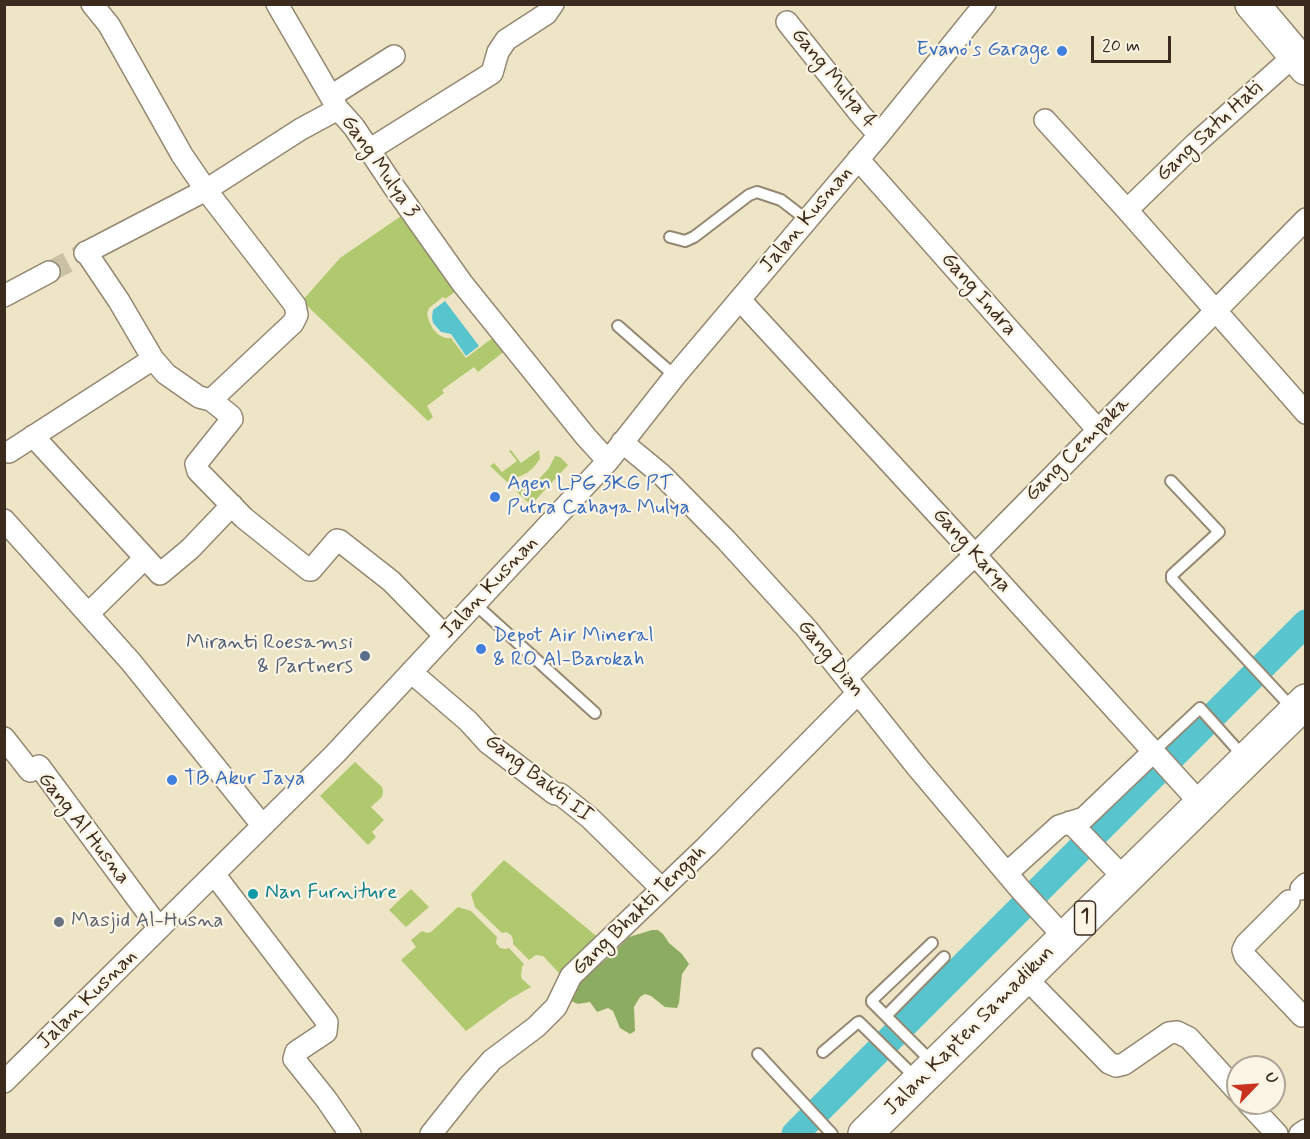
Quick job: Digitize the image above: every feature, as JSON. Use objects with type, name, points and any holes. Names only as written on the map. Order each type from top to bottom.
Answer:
[{"type":"highway","points":[[1252,4],[1300,62]]},
{"type":"highway","name":"Jalan Kapten Samadikun","points":[[866,1134],[1300,706]]},
{"type":"street","points":[[92,4],[109,25],[182,155],[206,190],[295,305],[297,315],[293,323],[211,400]]},
{"type":"street","points":[[278,4],[334,102],[394,56]]},
{"type":"street","points":[[369,150],[492,73],[498,52],[506,40],[546,14],[553,4]]},
{"type":"street","name":"Jalan Kusnan","points":[[4,1082],[335,754],[475,604],[598,450],[622,442],[670,372],[740,300],[802,217],[879,135],[985,4]]},
{"type":"street","name":"Gang Mulya 4","points":[[787,22],[879,135]]},
{"type":"street","name":"Gang Satu Hati","points":[[1127,210],[1195,144],[1300,62]]},
{"type":"street","name":"Gang Mulya 3","points":[[153,359],[120,301],[86,252],[206,190],[302,129],[334,102],[354,127],[462,283],[598,450]]},
{"type":"street","points":[[1045,120],[1305,413]]},
{"type":"street","name":"Gang Indra","points":[[858,159],[1098,430]]},
{"type":"street","name":"Gang Cempaka","points":[[852,686],[975,555],[1305,219]]},
{"type":"street","points":[[4,296],[49,272]]},
{"type":"street","name":"Gang Karya","points":[[740,300],[1201,804]]},
{"type":"street","points":[[9,452],[153,359],[166,374],[199,397],[211,400],[231,416],[232,419],[196,464],[198,471],[244,518],[309,570],[335,542],[340,541],[391,581],[445,636]]},
{"type":"street","points":[[33,436],[160,574],[190,549],[232,505]]},
{"type":"street","name":"Gang Dian","points":[[622,442],[662,475],[726,540],[807,629],[917,767],[1065,938]]},
{"type":"street","points":[[4,520],[131,662],[262,825]]},
{"type":"street","points":[[88,614],[145,558]]},
{"type":"street","name":"Gang Bakti II","points":[[411,672],[468,721],[488,743],[590,818],[662,889]]},
{"type":"street","name":"Gang Bhakti Tengah","points":[[431,1134],[492,1060],[536,1027],[556,1007],[571,976],[707,846],[852,686]]},
{"type":"street","name":"Gang Al Husna","points":[[4,738],[30,771],[39,766],[159,928]]},
{"type":"street","points":[[1007,873],[1059,826],[1074,826],[1156,755]]},
{"type":"street","points":[[1074,826],[1125,879]]},
{"type":"street","points":[[214,874],[327,1022],[326,1032],[296,1052],[294,1059],[350,1134]]},
{"type":"street","points":[[1298,891],[1246,944],[1243,950],[1245,956],[1302,1016]]},
{"type":"street","points":[[1025,977],[1109,1063],[1116,1066],[1124,1064],[1169,1033],[1177,1032],[1189,1038],[1226,1079]]},
{"type":"street","points":[[1259,1115],[1277,1134]]},
{"type":"street","points":[[1300,1134],[1305,1130]]},
{"type":"lane","points":[[670,237],[685,241],[694,237],[749,195],[757,192],[774,197],[802,217]]},
{"type":"lane","points":[[618,326],[670,372]]},
{"type":"lane","points":[[1172,481],[1219,532],[1172,575],[1172,579],[1264,678],[1300,706]]},
{"type":"lane","points":[[475,604],[595,713]]},
{"type":"lane","points":[[1156,755],[1200,708],[1246,759]]},
{"type":"lane","points":[[928,1073],[909,1039],[872,1002],[872,999],[932,943]]},
{"type":"lane","points":[[888,1018],[945,957]]},
{"type":"lane","points":[[823,1052],[860,1022],[892,1055],[928,1073]]},
{"type":"lane","points":[[758,1054],[832,1134]]},
{"type":"green space","points":[[404,214],[459,289],[445,299],[443,297],[429,308],[427,314],[433,329],[445,338],[451,338],[466,358],[495,336],[506,350],[478,372],[474,367],[442,390],[444,393],[427,406],[433,417],[428,421],[302,301],[340,258]]},
{"type":"green space","points":[[511,450],[521,463],[539,450],[540,459],[527,473],[507,482],[490,466],[494,463],[502,472],[517,461],[509,451]]},
{"type":"green space","points":[[555,456],[560,457],[568,465],[531,505],[516,491],[539,479],[549,468]]},
{"type":"green space","points":[[355,762],[382,787],[383,791],[382,797],[371,807],[384,820],[372,832],[376,837],[368,845],[320,796]]},
{"type":"green space","points":[[504,860],[600,939],[559,973],[543,956],[536,955],[529,960],[513,944],[511,935],[506,932],[502,933],[475,907],[471,894]]},
{"type":"green space","points":[[411,889],[429,907],[406,927],[389,910]]},
{"type":"green space","points":[[458,907],[471,911],[497,937],[496,943],[500,948],[509,948],[524,964],[521,976],[531,987],[510,999],[466,1031],[401,960],[416,947],[411,940],[422,931],[431,932]]},
{"type":"green space","points":[[658,930],[663,934],[689,964],[682,974],[677,1008],[665,1007],[645,994],[640,997],[634,1007],[635,1031],[630,1034],[620,1028],[613,1011],[608,1008],[597,1012],[590,1002],[578,1004],[568,998],[579,978],[608,958],[629,937]]},
{"type":"water","points":[[445,301],[479,346],[466,356],[451,334],[441,332],[433,323],[433,310]]},
{"type":"waterway","points":[[795,1134],[1306,623]]},
{"type":"tunnel","points":[[49,272],[85,253]]},
{"type":"place","name":"Evano's Garage","points":[[1062,51]]},
{"type":"place","name":"Agen LPG 3KG PT Putra Cahaya Mulya","points":[[495,497]]},
{"type":"place","name":"Depot Air Mineral & RO Al-Barokah","points":[[481,649]]},
{"type":"place","name":"Miranti Roesamsi & Partners","points":[[365,656]]},
{"type":"place","name":"TB Akur Jaya","points":[[172,780]]},
{"type":"place","name":"Nan Furniture","points":[[253,894]]},
{"type":"place","name":"Masjid Al-Husna","points":[[59,922]]}]
